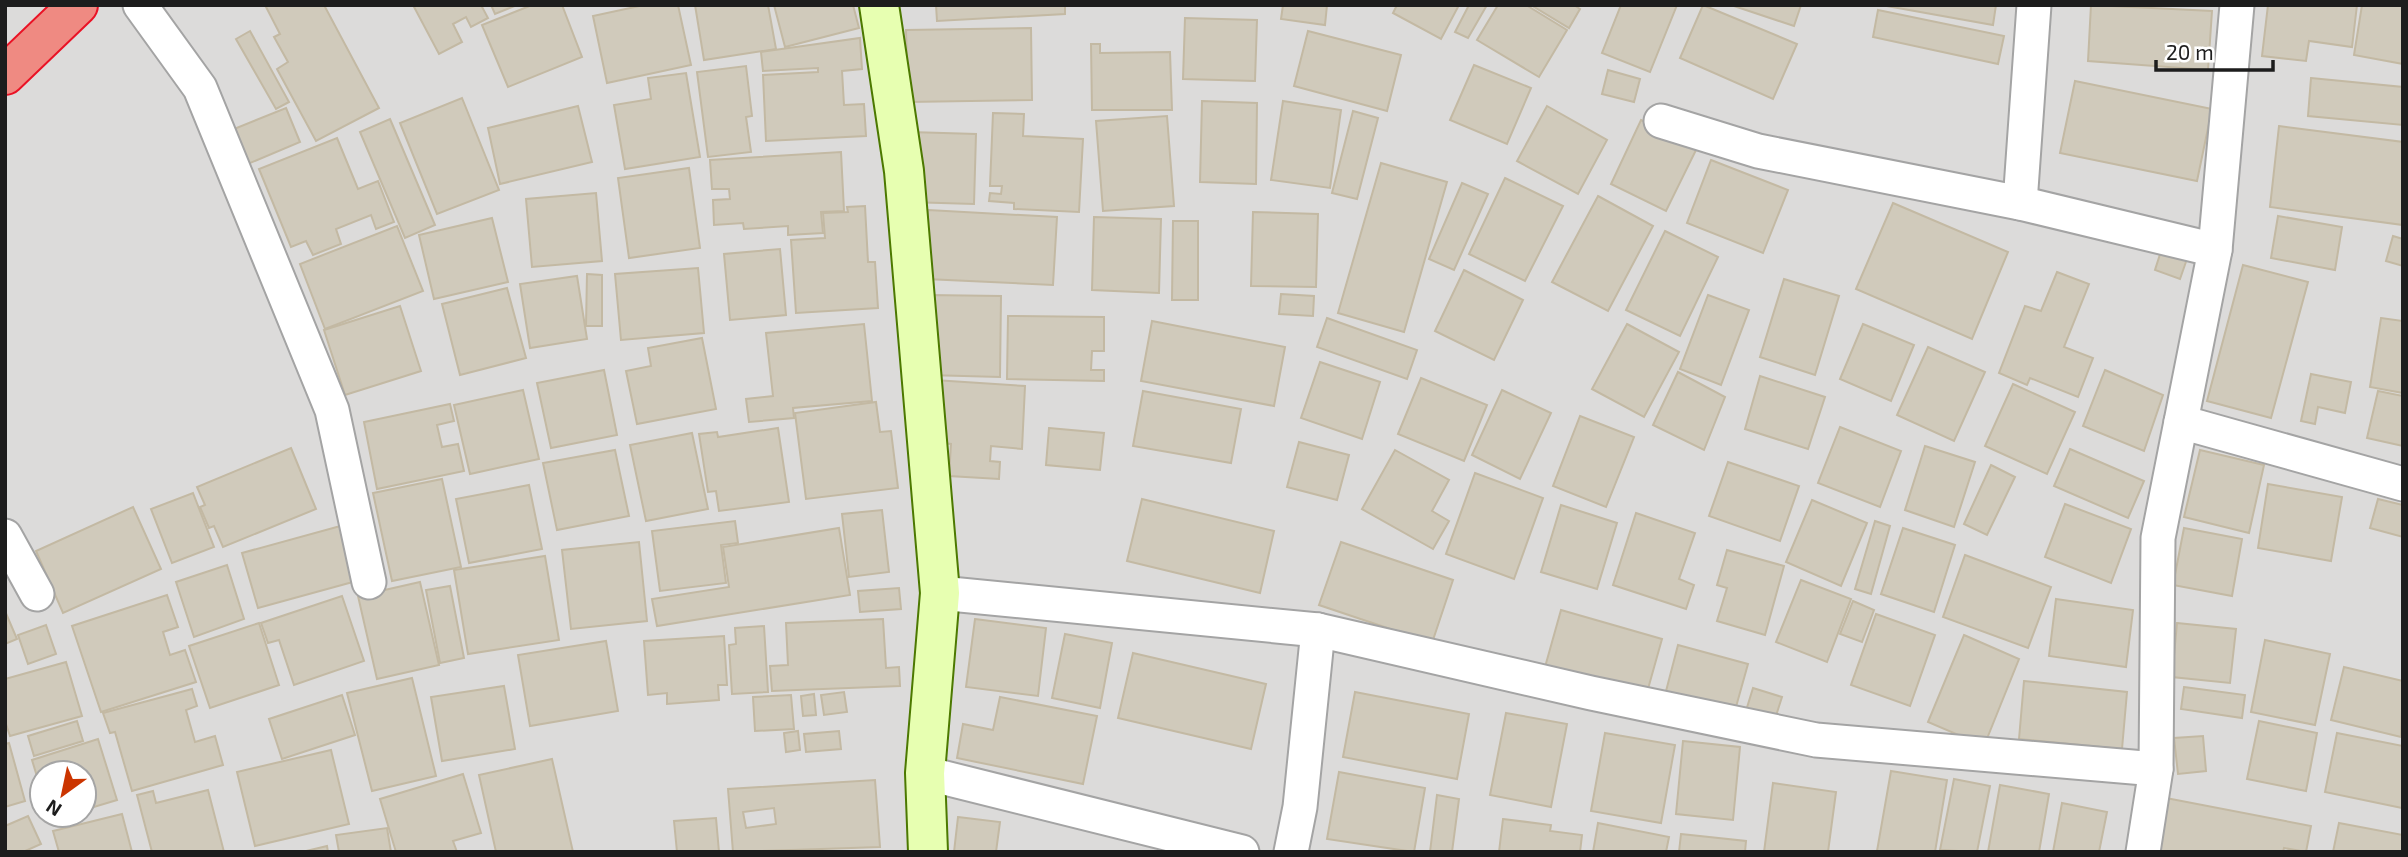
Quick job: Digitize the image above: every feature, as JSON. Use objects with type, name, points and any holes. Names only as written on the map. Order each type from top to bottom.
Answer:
[{"type":"highway","points":[[5,75],[78,5]]},
{"type":"street","points":[[141,5],[200,88],[332,411],[369,582]]},
{"type":"street","points":[[879,5],[904,171],[940,593],[925,773],[928,852]]},
{"type":"street","points":[[2020,203],[2034,5]]},
{"type":"street","points":[[2143,852],[2156,769],[2158,538],[2215,250],[2237,5]]},
{"type":"street","points":[[1661,121],[1758,151],[2020,203],[2215,250]]},
{"type":"street","points":[[2181,422],[2403,484]]},
{"type":"street","points":[[5,536],[37,594]]},
{"type":"street","points":[[940,593],[1318,630],[1591,693],[1816,740],[2156,769]]},
{"type":"street","points":[[1291,852],[1300,807],[1318,630]]},
{"type":"street","points":[[925,773],[1242,852]]},
{"type":"shaded area","points":[[5,5],[2403,5],[2403,852],[5,852]]},
{"type":"building","points":[[265,5],[324,5],[379,108],[316,141],[277,69],[288,62],[274,37],[280,34]]},
{"type":"building","points":[[413,5],[481,5],[488,18],[471,27],[466,17],[453,24],[462,42],[439,54]]},
{"type":"building","points":[[491,5],[517,5],[495,14]]},
{"type":"building","points":[[532,5],[562,5],[582,57],[508,87],[482,25]]},
{"type":"building","points":[[644,5],[678,5],[691,65],[607,83],[593,16]]},
{"type":"building","points":[[695,5],[768,5],[776,49],[704,60]]},
{"type":"building","points":[[774,5],[853,5],[859,28],[785,47]]},
{"type":"building","points":[[936,5],[1065,5],[1065,14],[937,21]]},
{"type":"building","points":[[1283,5],[1327,5],[1325,25],[1281,19]]},
{"type":"building","points":[[1397,5],[1459,5],[1441,39],[1393,13]]},
{"type":"building","points":[[1469,5],[1487,5],[1468,38],[1455,32]]},
{"type":"building","points":[[1498,5],[1526,5],[1567,30],[1539,77],[1477,40]]},
{"type":"building","points":[[1531,5],[1574,5],[1580,9],[1569,28]]},
{"type":"building","points":[[1621,5],[1677,5],[1650,72],[1602,53]]},
{"type":"building","points":[[1703,5],[1797,44],[1773,99],[1680,58]]},
{"type":"building","points":[[1731,5],[1801,5],[1794,26]]},
{"type":"building","points":[[1881,5],[1996,5],[1993,25]]},
{"type":"building","points":[[2091,5],[2212,11],[2208,70],[2088,61]]},
{"type":"building","points":[[2268,5],[2357,5],[2352,47],[2309,41],[2306,61],[2262,56]]},
{"type":"building","points":[[2362,5],[2403,5],[2403,64],[2354,55]]},
{"type":"building","points":[[1878,10],[2004,36],[1998,64],[1873,37]]},
{"type":"building","points":[[1185,18],[1257,20],[1255,81],[1183,79]]},
{"type":"building","points":[[1031,28],[1032,100],[908,102],[906,30]]},
{"type":"building","points":[[250,31],[289,102],[276,109],[236,39]]},
{"type":"building","points":[[1308,31],[1401,55],[1387,111],[1294,86]]},
{"type":"building","points":[[860,38],[862,69],[842,71],[844,105],[864,104],[866,136],[766,141],[763,75],[818,72],[818,68],[763,71],[761,52]]},
{"type":"building","points":[[1091,44],[1100,44],[1100,53],[1170,52],[1172,110],[1092,110]]},
{"type":"building","points":[[1474,65],[1531,88],[1507,144],[1450,120]]},
{"type":"building","points":[[746,66],[752,116],[746,117],[751,152],[708,157],[697,72]]},
{"type":"building","points":[[1608,70],[1640,79],[1634,102],[1602,94]]},
{"type":"building","points":[[686,73],[700,157],[625,169],[614,105],[651,99],[648,78]]},
{"type":"building","points":[[2311,78],[2403,87],[2403,125],[2308,116]]},
{"type":"building","points":[[2075,81],[2212,109],[2197,181],[2060,153]]},
{"type":"building","points":[[462,98],[499,190],[437,214],[400,123]]},
{"type":"building","points":[[1202,101],[1257,103],[1256,184],[1200,182]]},
{"type":"building","points":[[1283,101],[1341,110],[1330,188],[1271,180]]},
{"type":"building","points":[[578,106],[592,162],[500,184],[488,128]]},
{"type":"building","points":[[1547,106],[1607,140],[1578,194],[1517,161]]},
{"type":"building","points":[[286,108],[300,142],[243,166],[229,131]]},
{"type":"building","points":[[1353,111],[1378,118],[1357,199],[1332,193]]},
{"type":"building","points":[[993,113],[1024,114],[1023,136],[1083,139],[1079,212],[1014,209],[1014,203],[989,201],[990,193],[1001,194],[1002,186],[990,186]]},
{"type":"building","points":[[1167,116],[1174,206],[1103,211],[1096,121]]},
{"type":"building","points":[[390,119],[435,225],[405,238],[360,132]]},
{"type":"building","points":[[1641,120],[1697,148],[1666,211],[1611,184]]},
{"type":"building","points":[[2279,126],[2403,142],[2403,225],[2270,207]]},
{"type":"building","points":[[910,132],[976,134],[974,204],[908,202]]},
{"type":"building","points":[[337,138],[358,189],[378,181],[394,222],[376,229],[371,215],[336,229],[341,244],[313,255],[306,241],[291,247],[259,169]]},
{"type":"building","points":[[841,152],[844,211],[821,212],[823,233],[788,235],[788,226],[744,229],[743,223],[714,225],[713,200],[730,199],[729,189],[712,189],[710,160]]},
{"type":"building","points":[[1711,160],[1788,190],[1763,253],[1687,223]]},
{"type":"building","points":[[1381,163],[1447,182],[1404,332],[1338,313]]},
{"type":"building","points":[[689,168],[700,248],[629,258],[618,178]]},
{"type":"building","points":[[1505,178],[1563,206],[1525,281],[1469,254]]},
{"type":"building","points":[[1462,183],[1488,194],[1454,270],[1429,259]]},
{"type":"building","points":[[596,193],[602,261],[532,267],[526,199]]},
{"type":"building","points":[[1598,196],[1653,226],[1608,311],[1552,282]]},
{"type":"building","points":[[1893,203],[2008,252],[1972,339],[1856,289]]},
{"type":"building","points":[[865,206],[868,262],[875,262],[878,308],[796,313],[791,240],[825,238],[823,213],[848,212],[847,207]]},
{"type":"building","points":[[928,210],[1057,217],[1053,285],[926,279]]},
{"type":"building","points":[[1253,212],[1318,214],[1316,287],[1251,286]]},
{"type":"building","points":[[2278,216],[2342,227],[2335,270],[2271,258]]},
{"type":"building","points":[[1094,217],[1161,219],[1159,293],[1092,290]]},
{"type":"building","points":[[492,218],[508,282],[434,299],[419,235]]},
{"type":"building","points":[[1173,221],[1198,221],[1198,300],[1172,300]]},
{"type":"building","points":[[397,226],[423,291],[325,329],[300,264]]},
{"type":"building","points":[[1665,231],[1718,257],[1680,336],[1626,310]]},
{"type":"building","points":[[2393,236],[2403,239],[2403,266],[2386,261]]},
{"type":"building","points":[[2162,248],[2188,256],[2180,279],[2155,270]]},
{"type":"building","points":[[780,249],[786,315],[730,320],[724,254]]},
{"type":"building","points":[[2243,265],[2308,282],[2271,418],[2207,401]]},
{"type":"building","points":[[698,268],[704,333],[621,340],[615,274]]},
{"type":"building","points":[[1464,270],[1523,300],[1494,360],[1435,331]]},
{"type":"building","points":[[2057,272],[2089,284],[2064,347],[2093,358],[2078,397],[2030,378],[2027,385],[1999,373],[2025,306],[2041,311]]},
{"type":"building","points":[[587,274],[602,275],[602,326],[586,326]]},
{"type":"building","points":[[577,276],[587,339],[530,348],[520,284]]},
{"type":"building","points":[[1784,279],[1839,296],[1815,375],[1760,357]]},
{"type":"building","points":[[507,288],[526,358],[460,375],[442,304]]},
{"type":"building","points":[[1281,294],[1314,296],[1313,316],[1279,314]]},
{"type":"building","points":[[928,295],[1001,296],[1000,377],[927,375]]},
{"type":"building","points":[[1708,295],[1749,310],[1721,385],[1680,369]]},
{"type":"building","points":[[400,306],[421,371],[345,395],[324,330]]},
{"type":"building","points":[[1008,316],[1104,317],[1104,351],[1092,351],[1091,370],[1104,370],[1104,381],[1007,379]]},
{"type":"building","points":[[1327,318],[1417,350],[1407,379],[1317,347]]},
{"type":"building","points":[[2381,318],[2403,321],[2403,393],[2370,387]]},
{"type":"building","points":[[1152,321],[1285,347],[1274,406],[1141,381]]},
{"type":"building","points":[[864,324],[872,401],[793,408],[794,418],[749,422],[746,399],[773,396],[766,333]]},
{"type":"building","points":[[1627,324],[1679,352],[1644,417],[1592,389]]},
{"type":"building","points":[[1863,324],[1914,345],[1891,401],[1840,379]]},
{"type":"building","points":[[702,338],[716,409],[637,424],[626,371],[651,366],[648,348]]},
{"type":"building","points":[[1928,347],[1985,372],[1954,441],[1897,415]]},
{"type":"building","points":[[1320,362],[1380,382],[1362,439],[1301,418]]},
{"type":"building","points":[[604,370],[617,435],[551,448],[537,383]]},
{"type":"building","points":[[2105,370],[2163,395],[2144,451],[2083,426]]},
{"type":"building","points":[[1678,372],[1725,397],[1704,450],[1653,425]]},
{"type":"building","points":[[2311,374],[2351,382],[2345,413],[2318,407],[2315,424],[2301,421]]},
{"type":"building","points":[[1760,376],[1825,397],[1808,449],[1745,429]]},
{"type":"building","points":[[1421,378],[1487,405],[1464,461],[1398,434]]},
{"type":"building","points":[[934,380],[1025,386],[1022,449],[991,446],[990,461],[1000,462],[999,479],[949,476],[951,444],[931,442]]},
{"type":"building","points":[[2013,384],[2075,412],[2047,474],[1985,446]]},
{"type":"building","points":[[523,390],[539,459],[470,474],[454,405]]},
{"type":"building","points":[[1502,390],[1551,413],[1520,479],[1472,455]]},
{"type":"building","points":[[1143,391],[1241,409],[1231,463],[1133,446]]},
{"type":"building","points":[[2378,391],[2403,396],[2403,446],[2367,438]]},
{"type":"building","points":[[876,402],[880,432],[891,431],[898,488],[806,499],[795,413]]},
{"type":"building","points":[[450,404],[454,421],[437,425],[442,447],[458,444],[464,471],[377,489],[364,422]]},
{"type":"building","points":[[1580,416],[1634,437],[1606,507],[1553,486]]},
{"type":"building","points":[[1840,427],[1901,451],[1880,507],[1818,483]]},
{"type":"building","points":[[778,428],[789,502],[719,511],[716,491],[708,492],[699,434],[717,432],[718,437]]},
{"type":"building","points":[[1049,428],[1104,433],[1100,470],[1046,465]]},
{"type":"building","points":[[692,433],[708,509],[646,521],[630,445]]},
{"type":"building","points":[[1299,442],[1349,455],[1337,500],[1287,487]]},
{"type":"building","points":[[1925,446],[1975,462],[1954,527],[1905,510]]},
{"type":"building","points":[[291,448],[316,509],[223,547],[214,526],[209,528],[200,507],[205,505],[197,487]]},
{"type":"building","points":[[2070,449],[2144,481],[2128,518],[2054,486]]},
{"type":"building","points":[[615,450],[629,516],[557,530],[543,463]]},
{"type":"building","points":[[1395,450],[1449,480],[1432,511],[1449,521],[1433,549],[1362,509]]},
{"type":"building","points":[[2200,450],[2264,465],[2249,533],[2184,517]]},
{"type":"building","points":[[1728,462],[1799,486],[1780,541],[1709,516]]},
{"type":"building","points":[[1991,465],[2015,477],[1987,535],[1964,524]]},
{"type":"building","points":[[1475,473],[1543,498],[1514,579],[1446,554]]},
{"type":"building","points":[[442,479],[461,567],[392,581],[373,493]]},
{"type":"building","points":[[2268,484],[2342,497],[2331,561],[2258,548]]},
{"type":"building","points":[[529,485],[542,549],[469,563],[456,499]]},
{"type":"building","points":[[193,493],[214,547],[172,563],[151,509]]},
{"type":"building","points":[[1142,499],[1274,531],[1260,593],[1127,561]]},
{"type":"building","points":[[2378,499],[2403,505],[2403,537],[2370,528]]},
{"type":"building","points":[[1812,500],[1867,523],[1841,586],[1786,562]]},
{"type":"building","points":[[2065,504],[2131,529],[2111,583],[2045,557]]},
{"type":"building","points":[[1561,505],[1617,523],[1597,589],[1541,572]]},
{"type":"building","points":[[133,507],[161,569],[63,613],[36,551]]},
{"type":"building","points":[[882,510],[889,572],[849,577],[842,514]]},
{"type":"building","points":[[1636,513],[1695,533],[1679,579],[1694,585],[1686,609],[1613,585]]},
{"type":"building","points":[[735,521],[738,543],[721,545],[726,583],[660,591],[652,531]]},
{"type":"building","points":[[1875,521],[1890,526],[1871,594],[1855,589]]},
{"type":"building","points":[[344,525],[360,580],[258,608],[242,553]]},
{"type":"building","points":[[839,528],[850,595],[657,626],[652,599],[729,587],[723,547]]},
{"type":"building","points":[[1903,528],[1955,545],[1934,612],[1881,594]]},
{"type":"building","points":[[2184,528],[2242,539],[2232,596],[2173,585]]},
{"type":"building","points":[[639,542],[647,621],[571,629],[562,550]]},
{"type":"building","points":[[1341,542],[1453,580],[1432,643],[1319,605]]},
{"type":"building","points":[[1727,550],[1784,566],[1765,635],[1717,621],[1727,588],[1717,585]]},
{"type":"building","points":[[1965,555],[2051,587],[2028,648],[1943,617]]},
{"type":"building","points":[[545,556],[559,640],[468,654],[454,570]]},
{"type":"building","points":[[227,565],[244,619],[194,637],[176,582]]},
{"type":"building","points":[[1801,580],[1851,599],[1827,662],[1776,642]]},
{"type":"building","points":[[420,582],[439,665],[377,679],[358,596]]},
{"type":"building","points":[[450,586],[464,658],[440,663],[426,590]]},
{"type":"building","points":[[899,588],[901,609],[860,612],[858,591]]},
{"type":"building","points":[[167,595],[178,627],[163,632],[170,655],[185,650],[196,682],[101,712],[72,626]]},
{"type":"building","points":[[342,596],[364,661],[294,685],[279,640],[268,643],[261,623]]},
{"type":"building","points":[[2056,599],[2133,610],[2126,667],[2049,656]]},
{"type":"building","points":[[1853,601],[1874,610],[1862,642],[1840,634]]},
{"type":"building","points":[[1561,610],[1662,639],[1646,696],[1545,667]]},
{"type":"building","points":[[5,611],[17,639],[5,644]]},
{"type":"building","points":[[1876,614],[1935,635],[1910,706],[1851,685]]},
{"type":"building","points":[[883,619],[886,668],[899,667],[900,686],[772,691],[770,666],[788,665],[786,623]]},
{"type":"building","points":[[975,619],[1046,628],[1038,696],[966,687]]},
{"type":"building","points":[[259,623],[279,685],[210,708],[189,646]]},
{"type":"building","points":[[2177,623],[2236,629],[2230,683],[2172,677]]},
{"type":"building","points":[[46,625],[56,654],[28,664],[18,635]]},
{"type":"building","points":[[764,626],[768,692],[732,694],[729,645],[736,644],[735,628]]},
{"type":"building","points":[[1065,634],[1112,643],[1100,708],[1052,698]]},
{"type":"building","points":[[1964,635],[2019,659],[1984,746],[1928,722]]},
{"type":"building","points":[[724,636],[727,685],[718,685],[719,700],[667,704],[667,693],[648,695],[644,641]]},
{"type":"building","points":[[2265,640],[2330,654],[2315,725],[2251,712]]},
{"type":"building","points":[[606,641],[618,711],[530,726],[518,655]]},
{"type":"building","points":[[1678,645],[1748,664],[1734,714],[1665,695]]},
{"type":"building","points":[[1133,653],[1266,684],[1251,749],[1118,718]]},
{"type":"building","points":[[66,662],[82,716],[10,736],[5,721],[5,679]]},
{"type":"building","points":[[2344,667],[2403,681],[2401,737],[2331,720]]},
{"type":"building","points":[[412,678],[436,776],[372,791],[347,693]]},
{"type":"building","points":[[2024,681],[2127,692],[2122,749],[2019,739]]},
{"type":"building","points":[[504,686],[515,749],[442,761],[431,697]]},
{"type":"building","points":[[2184,687],[2245,695],[2242,718],[2181,709]]},
{"type":"building","points":[[1753,688],[1782,697],[1774,722],[1745,714]]},
{"type":"building","points":[[192,689],[197,706],[186,710],[195,742],[215,736],[223,765],[132,791],[115,732],[110,733],[103,713]]},
{"type":"building","points":[[844,692],[847,712],[824,715],[821,695]]},
{"type":"building","points":[[1355,692],[1469,714],[1457,779],[1343,757]]},
{"type":"building","points":[[814,694],[816,715],[803,716],[801,696]]},
{"type":"building","points":[[342,695],[355,735],[282,759],[269,719]]},
{"type":"building","points":[[791,695],[794,729],[755,731],[753,697]]},
{"type":"building","points":[[1000,697],[1097,716],[1083,784],[957,758],[963,724],[993,730]]},
{"type":"building","points":[[1506,713],[1567,724],[1551,807],[1490,795]]},
{"type":"building","points":[[77,721],[83,741],[34,756],[28,736]]},
{"type":"building","points":[[2259,721],[2317,733],[2306,791],[2247,779]]},
{"type":"building","points":[[798,731],[800,750],[786,752],[784,733]]},
{"type":"building","points":[[839,731],[841,749],[806,752],[804,734]]},
{"type":"building","points":[[1605,733],[1675,745],[1661,823],[1591,811]]},
{"type":"building","points":[[2337,733],[2403,746],[2402,808],[2325,792]]},
{"type":"building","points":[[2203,736],[2206,771],[2178,774],[2174,738]]},
{"type":"building","points":[[98,739],[117,800],[98,806],[98,759],[35,759]]},
{"type":"building","points":[[1683,741],[1740,747],[1733,820],[1676,814]]},
{"type":"building","points":[[9,743],[25,801],[5,807],[5,744]]},
{"type":"building","points":[[331,750],[349,824],[255,846],[237,772]]},
{"type":"building","points":[[552,759],[573,852],[496,852],[479,775]]},
{"type":"building","points":[[1891,771],[1947,780],[1935,852],[1877,851]]},
{"type":"building","points":[[1339,772],[1425,788],[1414,852],[1327,839]]},
{"type":"building","points":[[463,774],[481,833],[453,841],[457,852],[396,852],[380,799]]},
{"type":"building","points":[[1954,779],[1990,786],[1977,852],[1940,850]]},
{"type":"building","points":[[875,780],[880,847],[733,852],[728,789]],"holes":[[[774,808],[776,824],[746,828],[743,812]]]},
{"type":"building","points":[[1773,783],[1836,792],[1828,852],[1764,852]]},
{"type":"building","points":[[2000,785],[2049,794],[2039,852],[1988,852]]},
{"type":"building","points":[[208,790],[224,852],[152,852],[137,795],[153,791],[156,803]]},
{"type":"building","points":[[1437,795],[1459,799],[1452,852],[1430,852]]},
{"type":"building","points":[[2166,798],[2311,826],[2306,852],[2284,848],[2283,852],[2156,852]]},
{"type":"building","points":[[2062,803],[2107,812],[2099,852],[2053,852]]},
{"type":"building","points":[[122,814],[132,852],[59,852],[53,831],[98,829],[98,820]]},
{"type":"building","points":[[28,816],[28,829],[34,829],[41,844],[23,852],[5,852],[5,826]]},
{"type":"building","points":[[958,817],[1000,822],[996,852],[954,852]]},
{"type":"building","points":[[716,818],[719,852],[677,852],[674,821]]},
{"type":"building","points":[[1503,819],[1551,825],[1550,831],[1582,835],[1580,852],[1499,852]]},
{"type":"building","points":[[1598,823],[1669,837],[1666,852],[1593,852]]},
{"type":"building","points":[[2339,823],[2403,835],[2402,852],[2333,852]]},
{"type":"building","points":[[387,828],[391,852],[339,852],[336,835]]},
{"type":"building","points":[[1681,834],[1746,841],[1745,852],[1679,852]]},
{"type":"building","points":[[327,846],[328,852],[302,852]]}]
